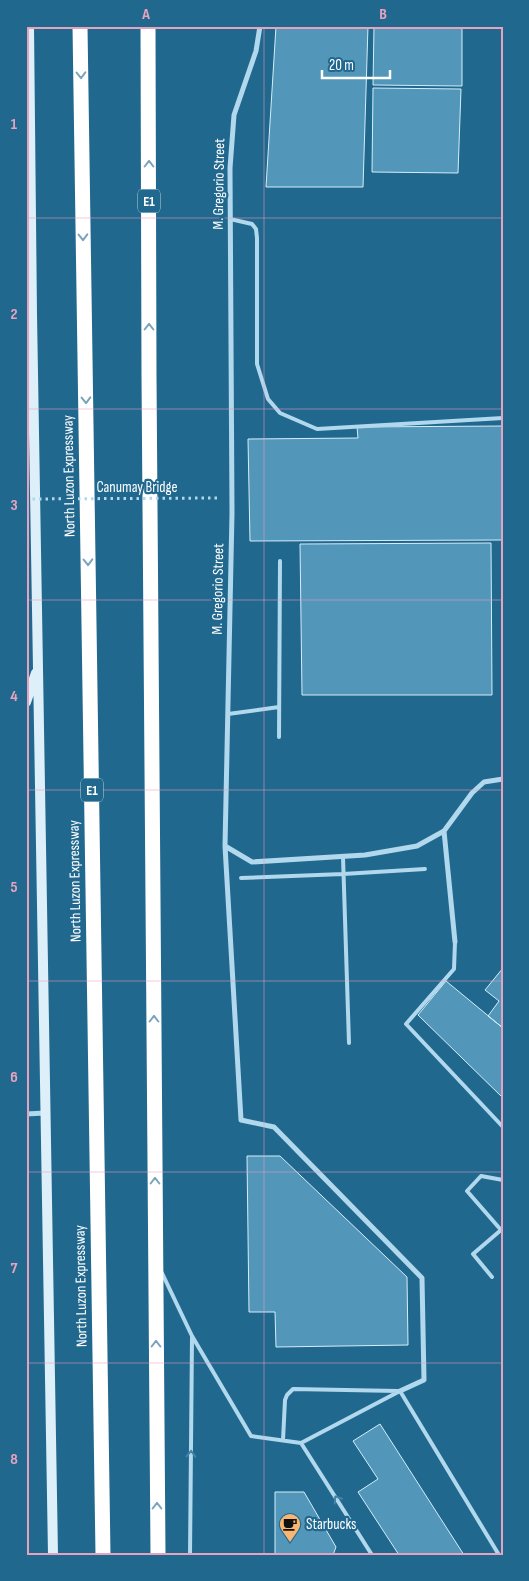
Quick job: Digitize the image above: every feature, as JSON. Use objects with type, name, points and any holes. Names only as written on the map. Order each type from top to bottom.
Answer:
[{"type":"highway","name":"North Luzon Expressway","points":[[80,26],[103,1555]]},
{"type":"highway","name":"E1","points":[[148,26],[158,1555]]},
{"type":"street","points":[[29,26],[29,314],[38,665],[50,1554]]},
{"type":"street","name":"M. Gregorio Street","points":[[260,26],[256,51],[234,115],[230,168],[232,513],[225,846],[241,1120],[274,1126],[422,1278],[424,1380],[400,1392]]},
{"type":"street","points":[[26,702],[38,665]]},
{"type":"street","points":[[225,846],[252,862],[365,856],[417,846],[444,831],[472,793],[484,782],[503,779]]},
{"type":"street","points":[[444,831],[455,942]]},
{"type":"street","points":[[26,1114],[45,1113]]},
{"type":"lane","points":[[230,219],[252,224],[256,229],[256,364],[268,399],[280,413],[317,429],[503,418]]},
{"type":"lane","points":[[279,737],[280,561]]},
{"type":"lane","points":[[228,714],[279,707]]},
{"type":"lane","points":[[343,857],[349,1042]]},
{"type":"lane","points":[[241,878],[425,869]]},
{"type":"lane","points":[[455,942],[454,968],[406,1024],[503,1127]]},
{"type":"lane","points":[[492,1277],[473,1254],[502,1230],[467,1191],[481,1176],[503,1180]]},
{"type":"lane","points":[[156,1260],[192,1336],[251,1436],[300,1443],[400,1392]]},
{"type":"lane","points":[[190,1555],[192,1336]]},
{"type":"lane","points":[[283,1440],[285,1400],[287,1394],[293,1389],[400,1392]]},
{"type":"lane","points":[[400,1392],[499,1555]]},
{"type":"lane","points":[[300,1443],[372,1555]]},
{"type":"path","name":"Canumay Bridge","points":[[26,499],[218,498]]},
{"type":"building","points":[[276,26],[368,26],[363,187],[266,187]]},
{"type":"building","points":[[374,26],[462,26],[462,86],[373,85]]},
{"type":"building","points":[[373,88],[461,89],[458,173],[372,172]]},
{"type":"building","points":[[503,426],[503,540],[250,541],[248,439],[358,438],[357,427]]},
{"type":"building","points":[[491,543],[492,695],[302,695],[300,544]]},
{"type":"building","points":[[503,968],[503,1028],[488,1016],[499,1001],[485,990]]},
{"type":"building","points":[[446,981],[503,1028],[503,1098],[418,1015]]},
{"type":"building","points":[[247,1156],[280,1156],[407,1277],[408,1345],[276,1347],[275,1312],[249,1312]]},
{"type":"building","points":[[380,1424],[464,1555],[399,1555],[358,1492],[378,1479],[353,1441]]},
{"type":"building","points":[[275,1492],[304,1492],[336,1547],[333,1555],[275,1555]]},
{"type":"place","name":"Starbucks","points":[[290,1543]]}]
